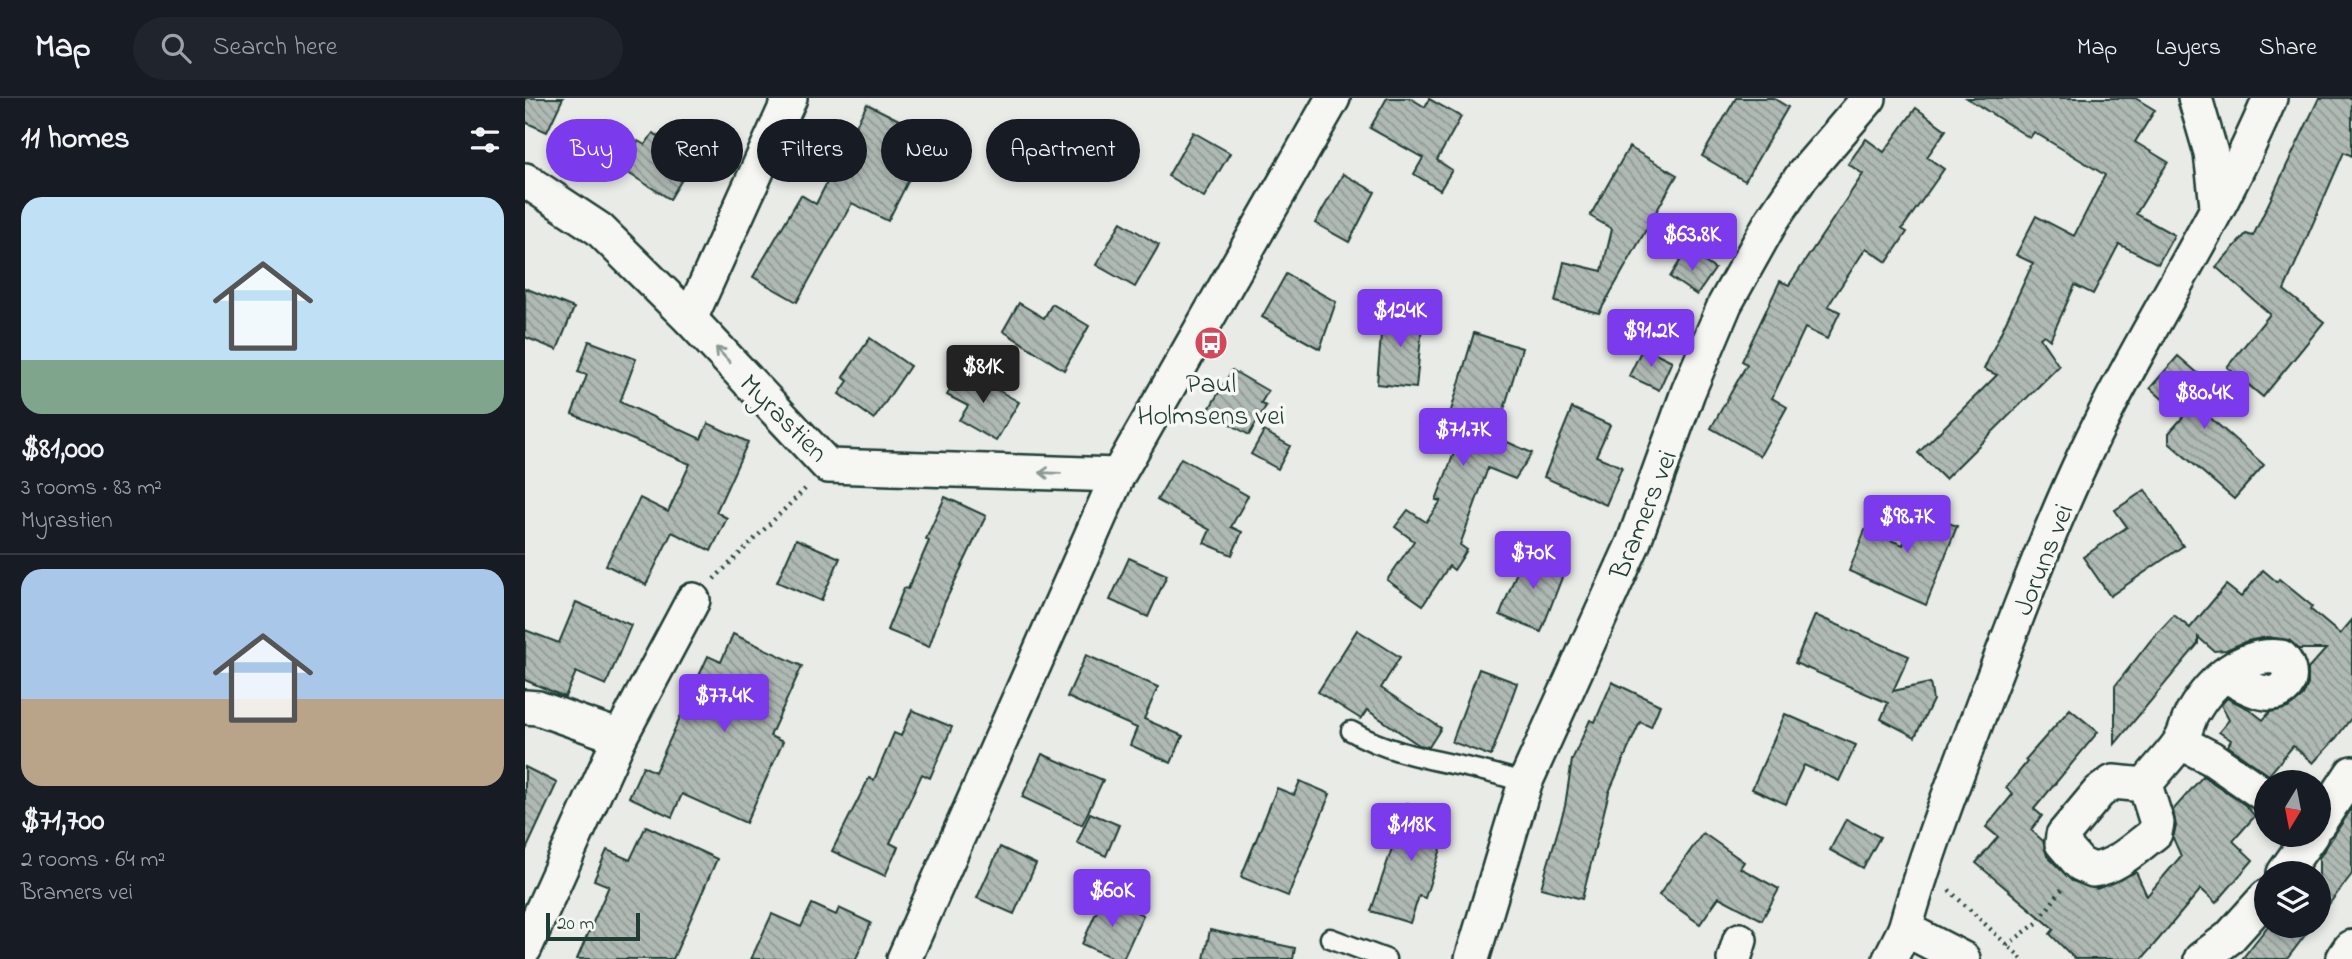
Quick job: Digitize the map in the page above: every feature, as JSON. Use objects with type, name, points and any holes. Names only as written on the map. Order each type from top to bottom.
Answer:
[{"type":"main road","points":[[2346,959],[2352,950]]},
{"type":"street","points":[[690,319],[790,98]]},
{"type":"street","points":[[904,959],[1118,475],[1333,98]]},
{"type":"street","name":"Bramers vei","points":[[1472,959],[1525,783],[1633,544],[1688,392],[1724,304],[1759,242],[1802,176],[1869,98]]},
{"type":"street","points":[[2195,98],[2211,153],[2217,206]]},
{"type":"street","name":"Joruns vei","points":[[1890,959],[1905,929],[1922,866],[2027,594],[2085,455],[2139,348],[2245,160],[2270,98]]},
{"type":"street","name":"Myrastien","points":[[525,180],[599,229],[690,319],[828,466],[1118,475]]},
{"type":"street","points":[[525,948],[620,737],[693,600]]},
{"type":"street","points":[[2145,785],[2180,742],[2192,713],[2226,675]]},
{"type":"street","points":[[525,707],[620,737]]},
{"type":"street","points":[[2180,742],[2211,758],[2254,788]]},
{"type":"street","points":[[2331,804],[2352,773]]},
{"type":"street","points":[[2113,782],[2145,785],[2157,823],[2155,833],[2105,868],[2093,870],[2080,864],[2062,843],[2063,835],[2099,792],[2113,782]]},
{"type":"street","points":[[2201,959],[2229,938],[2254,910]]},
{"type":"street","points":[[1905,929],[1963,959]]},
{"type":"lane","points":[[1351,731],[1391,750],[1483,768],[1525,783]]},
{"type":"lane","points":[[1330,938],[1386,959]]},
{"type":"path","points":[[693,600],[828,466]]},
{"type":"path","points":[[2007,945],[2037,923],[2080,864]]},
{"type":"path","points":[[1922,866],[2022,959]]},
{"type":"building","points":[[525,98],[563,98],[553,119],[546,119],[546,132],[525,122]]},
{"type":"building","points":[[1387,98],[1410,98],[1425,107],[1429,99],[1461,117],[1437,160],[1452,170],[1440,190],[1414,174],[1423,158],[1370,128]]},
{"type":"building","points":[[1736,98],[1773,98],[1788,107],[1745,181],[1702,156]]},
{"type":"building","points":[[1967,98],[2135,98],[2155,110],[2135,142],[2168,162],[2136,214],[2174,235],[2158,264],[2119,244],[2093,294],[2075,285],[2050,340],[2044,335],[2040,338],[2059,366],[1945,479],[1918,453],[1997,375],[1984,369],[2033,263],[2016,255],[2036,216],[2074,236],[2105,175],[2034,132],[2030,138]]},
{"type":"building","points":[[2319,98],[2352,98],[2352,156],[2344,152],[2284,290],[2324,322],[2263,397],[2227,367],[2270,314],[2216,267],[2246,234],[2253,236]]},
{"type":"building","points":[[867,104],[897,119],[881,119],[881,182],[908,182],[888,221],[852,203],[797,302],[753,277],[801,195],[816,204],[827,182],[867,182],[867,119],[859,119]]},
{"type":"building","points":[[1916,108],[1946,130],[1927,157],[1944,169],[1902,229],[1907,232],[1887,262],[1866,248],[1828,306],[1840,312],[1827,339],[1805,328],[1772,398],[1787,407],[1760,456],[1711,428],[1747,364],[1742,361],[1780,281],[1789,285],[1863,174],[1848,164],[1866,139],[1884,152]]},
{"type":"building","points":[[1193,132],[1230,153],[1204,197],[1168,176]]},
{"type":"building","points":[[651,136],[651,182],[680,182],[670,199],[637,179],[637,143],[645,145]]},
{"type":"building","points":[[1629,147],[1677,175],[1599,313],[1555,302],[1564,262],[1602,271],[1612,229],[1590,216]]},
{"type":"building","points":[[1343,174],[1375,192],[1349,242],[1315,223]]},
{"type":"building","points":[[1121,222],[1159,245],[1135,287],[1096,265]]},
{"type":"building","points":[[1687,250],[1715,269],[1697,295],[1670,277]]},
{"type":"building","points":[[1286,274],[1336,302],[1320,349],[1262,317]]},
{"type":"building","points":[[525,288],[574,308],[557,350],[525,337]]},
{"type":"building","points":[[1019,303],[1044,318],[1052,304],[1089,326],[1064,370],[1003,331]]},
{"type":"building","points":[[1383,311],[1423,315],[1416,388],[1377,384]]},
{"type":"building","points":[[1474,333],[1522,348],[1496,437],[1532,453],[1515,479],[1488,468],[1460,545],[1467,550],[1454,570],[1449,566],[1423,605],[1387,580],[1414,541],[1395,527],[1408,510],[1426,522],[1441,501],[1436,500],[1467,419],[1450,414]]},
{"type":"building","points":[[870,338],[910,366],[874,419],[839,394],[848,381],[843,377]]},
{"type":"building","points":[[589,341],[636,359],[620,402],[701,439],[708,423],[748,442],[716,512],[727,518],[711,551],[672,532],[646,585],[606,565],[640,498],[668,512],[690,464],[572,414],[587,375],[578,372]]},
{"type":"building","points":[[1643,347],[1672,361],[1659,390],[1629,376]]},
{"type":"building","points":[[2178,356],[2215,388],[2198,407],[2264,465],[2234,499],[2169,443],[2169,433],[2183,417],[2150,388]]},
{"type":"building","points":[[962,370],[1019,402],[996,441],[959,420],[968,406],[947,395]]},
{"type":"building","points":[[1232,370],[1268,391],[1261,403],[1266,406],[1249,435],[1208,411]]},
{"type":"building","points":[[1572,408],[1610,425],[1596,456],[1622,467],[1606,505],[1544,477]]},
{"type":"building","points":[[1264,431],[1290,446],[1278,469],[1251,454]]},
{"type":"building","points":[[1181,458],[1248,496],[1231,527],[1242,532],[1232,555],[1204,543],[1210,530],[1157,500]]},
{"type":"building","points":[[2145,490],[2183,546],[2110,596],[2083,557],[2127,527],[2115,510]]},
{"type":"building","points":[[945,497],[986,516],[944,604],[929,647],[887,630],[904,588],[908,589],[929,541],[926,539]]},
{"type":"building","points":[[1921,501],[1945,510],[1941,520],[1957,526],[1926,605],[1849,571],[1865,530],[1903,545]]},
{"type":"building","points":[[796,539],[840,558],[821,601],[777,582]]},
{"type":"building","points":[[1525,551],[1566,567],[1541,632],[1500,615]]},
{"type":"building","points":[[1129,558],[1167,575],[1148,617],[1110,600]]},
{"type":"building","points":[[2263,570],[2277,582],[2279,579],[2312,606],[2310,609],[2340,634],[2352,620],[2352,717],[2336,738],[2313,763],[2293,746],[2273,770],[2262,770],[2228,746],[2231,740],[2219,732],[2229,720],[2221,705],[2227,698],[2263,720],[2270,712],[2288,708],[2303,696],[2308,684],[2308,669],[2326,649],[2299,649],[2289,640],[2267,637],[2214,651],[2198,637],[2198,644],[2115,744],[2115,686],[2151,640],[2174,615],[2190,628],[2226,585],[2241,597]]},
{"type":"building","points":[[576,602],[631,625],[606,685],[576,672],[565,697],[525,680],[525,630],[559,643]]},
{"type":"building","points":[[1815,615],[1909,656],[1893,691],[1930,683],[1933,700],[1915,737],[1881,719],[1888,703],[1795,663]]},
{"type":"building","points":[[1357,630],[1400,657],[1381,688],[1441,728],[1429,747],[1419,745],[1367,710],[1361,719],[1318,692]]},
{"type":"building","points":[[733,634],[802,666],[770,736],[783,742],[746,823],[682,794],[672,817],[629,797],[643,766],[655,772],[708,656],[721,662]]},
{"type":"building","points":[[1086,655],[1158,687],[1144,719],[1183,736],[1171,763],[1130,745],[1137,728],[1067,697]]},
{"type":"building","points":[[1479,669],[1517,683],[1491,756],[1452,742]]},
{"type":"building","points":[[1612,682],[1660,705],[1651,727],[1640,722],[1609,792],[1582,899],[1541,888],[1565,806],[1572,760],[1590,720],[1595,722]]},
{"type":"building","points":[[2070,709],[2098,732],[2034,809],[2042,816],[2031,830],[2043,841],[2047,856],[2072,881],[2097,889],[2136,872],[2147,896],[2181,856],[2173,838],[2176,826],[2173,810],[2203,776],[2245,805],[2254,815],[2233,841],[2253,860],[2216,903],[2201,889],[2142,959],[2075,959],[2050,934],[2054,929],[1976,863],[1998,837],[1986,827],[2013,794],[2006,788],[2027,762],[2025,760]]},
{"type":"building","points":[[912,710],[952,727],[930,778],[922,774],[890,843],[898,847],[885,876],[832,851],[869,778],[874,780],[894,733],[901,736]]},
{"type":"building","points":[[1785,714],[1856,745],[1839,781],[1804,765],[1786,804],[1752,789]]},
{"type":"building","points":[[1042,754],[1103,780],[1082,825],[1022,797]]},
{"type":"building","points":[[525,767],[557,783],[525,852]]},
{"type":"building","points":[[1300,781],[1330,794],[1288,896],[1241,877],[1277,788],[1294,795]]},
{"type":"building","points":[[1407,803],[1451,818],[1425,898],[1419,896],[1410,923],[1371,911]]},
{"type":"building","points":[[2352,808],[2352,874],[2331,901],[2331,861],[2319,861],[2319,858],[2326,847],[2331,847],[2331,840]]},
{"type":"building","points":[[1090,813],[1119,825],[1106,856],[1077,843]]},
{"type":"building","points":[[1846,819],[1880,837],[1863,868],[1830,850]]},
{"type":"building","points":[[646,826],[717,859],[673,959],[577,959],[609,886],[594,880],[607,850],[630,860]]},
{"type":"building","points":[[1703,833],[1744,862],[1740,868],[1779,889],[1762,920],[1719,897],[1700,924],[1659,895]]},
{"type":"building","points":[[1000,847],[1036,864],[1014,914],[977,898]]},
{"type":"building","points":[[1103,897],[1143,915],[1123,959],[1115,959],[1082,944]]},
{"type":"building","points":[[812,904],[836,915],[839,908],[871,923],[856,959],[751,959],[772,914],[801,927]]},
{"type":"building","points":[[1210,930],[1295,948],[1293,959],[1204,959]]},
{"type":"building","points":[[2259,938],[2303,938],[2287,959],[2242,959]]},
{"type":"place","name":"Paul Holmsens vei","points":[[1211,343]]}]
